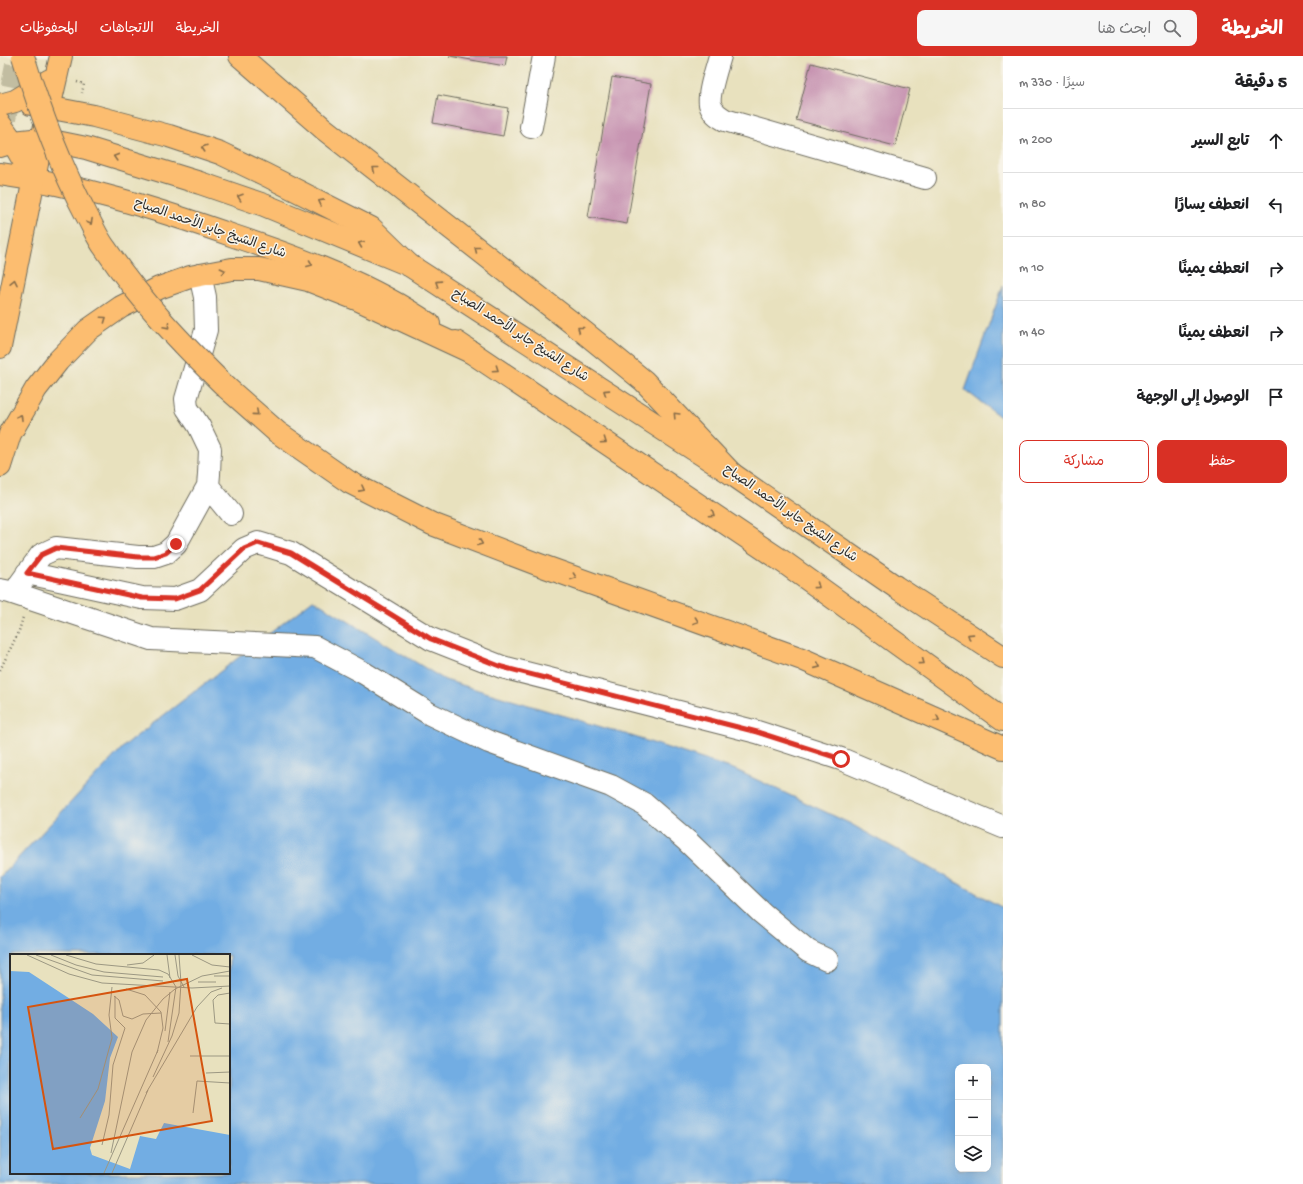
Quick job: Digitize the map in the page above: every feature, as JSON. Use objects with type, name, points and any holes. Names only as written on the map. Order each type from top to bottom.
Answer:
[{"type":"main road","points":[[23,56],[54,149],[75,194],[104,248],[143,299],[185,347],[227,388],[277,432],[349,482],[432,524],[537,564],[802,659],[1003,748]]},
{"type":"main road","points":[[240,56],[324,129],[585,333],[644,381],[732,474]]},
{"type":"main road","points":[[5,101],[59,66]]},
{"type":"main road","points":[[0,347],[42,139],[59,66]]},
{"type":"main road","name":"شارع الشيخ جابر الأحمد الصباح","points":[[5,101],[94,116],[169,136],[220,153],[371,228],[410,265],[732,474],[896,587],[1003,657]]},
{"type":"main road","points":[[0,124],[6,144],[34,179]]},
{"type":"main road","points":[[6,144],[42,139],[86,148],[200,183],[264,205],[410,265]]},
{"type":"main road","name":"شارع الشيخ جابر الأحمد الصباح","points":[[0,174],[34,179],[101,194],[174,215],[269,248],[336,275],[383,297],[423,320],[785,563],[1003,720]]},
{"type":"main road","points":[[0,466],[10,434],[36,389],[58,361],[88,330],[121,307],[159,288],[190,277],[232,269],[259,269],[308,280],[359,300],[471,352]]},
{"type":"lane","points":[[531,127],[544,56]]},
{"type":"lane","points":[[720,56],[710,95],[710,104],[713,111],[718,116],[725,120],[925,178]]},
{"type":"lane","points":[[5,591],[18,587],[41,555],[56,548],[138,557],[154,557],[166,553],[176,544],[208,486],[210,449],[199,426],[187,408],[186,399],[206,330],[205,297],[200,275]]},
{"type":"lane","points":[[208,486],[231,514]]},
{"type":"lane","points":[[27,573],[142,598],[175,599],[200,590],[244,549],[258,543],[291,553],[431,639],[502,667],[757,732],[841,759],[1003,826]]},
{"type":"lane","points":[[5,591],[151,639],[315,647],[364,672],[430,714],[489,742],[611,786],[644,804],[687,841],[762,913],[808,951],[827,960]]},
{"type":"path","points":[[0,670],[19,631],[30,598]]},
{"type":"water","points":[[1003,286],[1003,419],[965,390]]},
{"type":"water","points":[[313,600],[445,680],[625,734],[736,770],[849,823],[1003,908],[1003,1184],[0,1184],[0,877],[125,745]]},
{"type":"building","points":[[449,56],[507,56],[505,66]]},
{"type":"building","points":[[811,63],[910,89],[895,146],[796,120]]},
{"type":"building","points":[[612,77],[651,84],[627,224],[588,217]]},
{"type":"building","points":[[438,95],[508,108],[503,136],[433,123]]},
{"type":"tunnel","points":[[5,119],[18,56]]},
{"type":"route","points":[[176,544],[166,553],[154,557],[138,557],[56,548],[41,555],[27,573],[142,598],[175,599],[200,590],[227,563],[244,549],[258,543],[291,553],[431,639],[502,667],[757,732],[841,759]]}]
